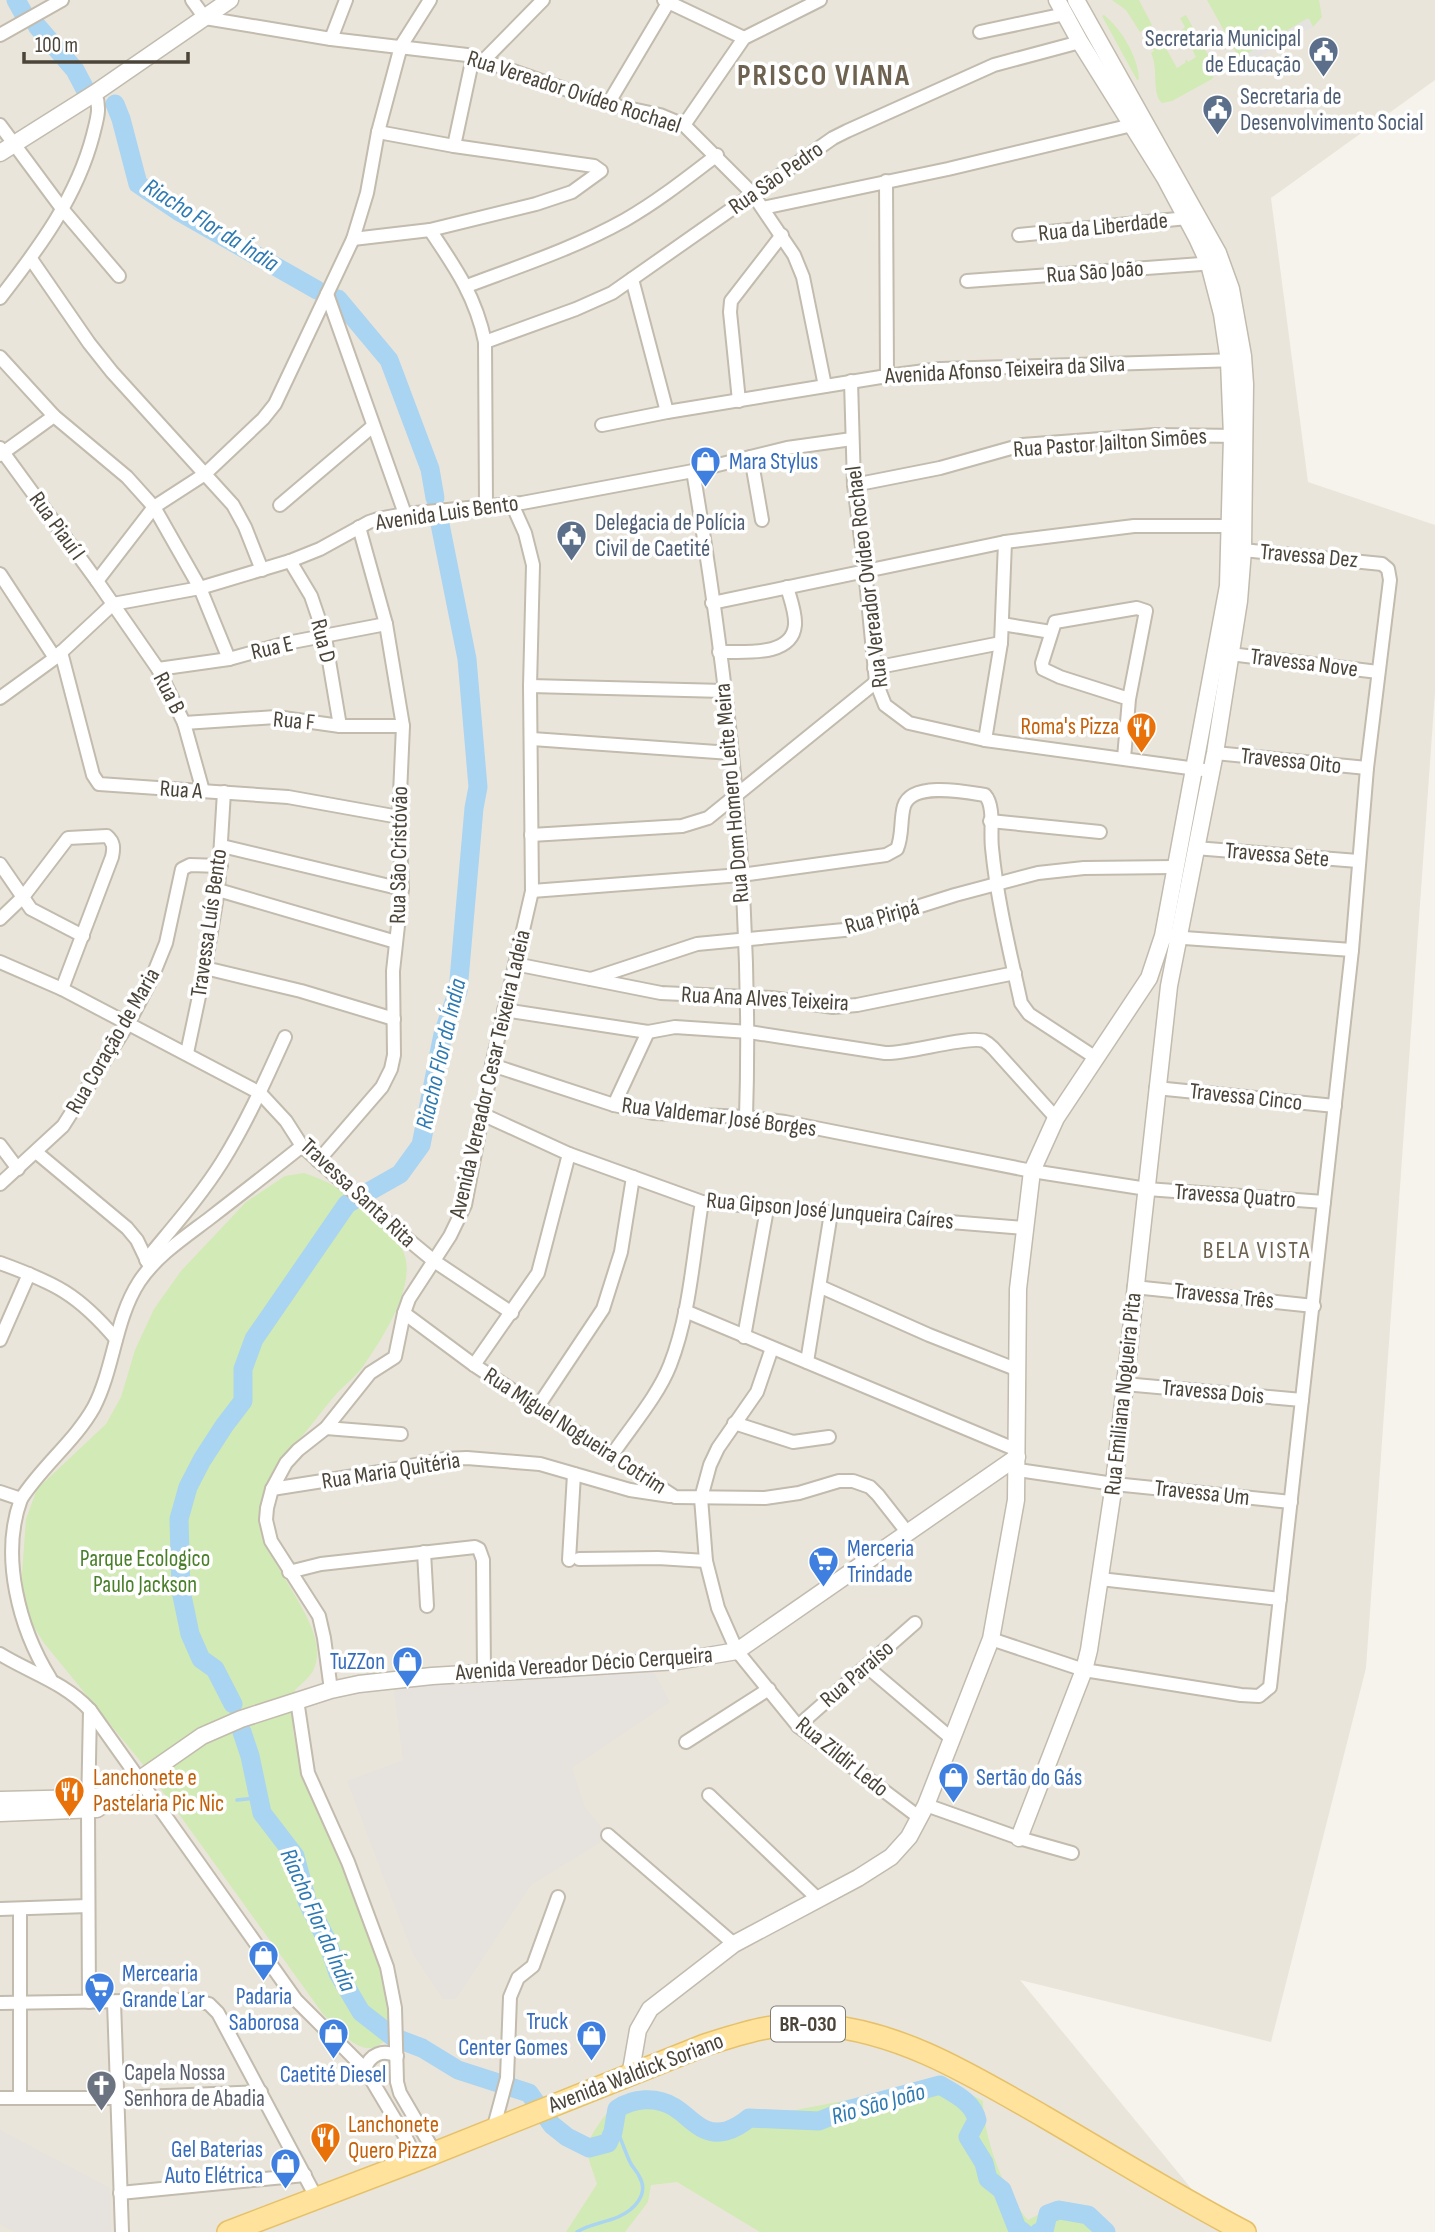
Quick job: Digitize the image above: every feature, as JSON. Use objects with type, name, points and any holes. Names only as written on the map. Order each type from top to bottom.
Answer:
[{"type":"main road","name":"Avenida Waldick Soriano","points":[[228,2232],[267,2224],[316,2197],[426,2157],[705,2045],[746,2032],[783,2025],[817,2024],[872,2034],[923,2052],[982,2081],[1245,2232]]},
{"type":"street","points":[[0,35],[62,0]]},
{"type":"street","points":[[192,0],[205,18]]},
{"type":"street","points":[[6,149],[95,93],[230,0]]},
{"type":"street","points":[[331,39],[346,0]]},
{"type":"street","points":[[97,581],[154,507],[205,474],[263,419],[275,404],[353,239],[367,193],[378,132],[401,46],[430,0]]},
{"type":"street","points":[[454,146],[478,58],[543,0]]},
{"type":"street","points":[[684,125],[744,38],[820,0]]},
{"type":"street","points":[[1076,0],[1123,87],[1139,128],[1187,218],[1231,289],[1238,436],[1236,526],[1228,586],[1175,867],[1170,937]]},
{"type":"street","points":[[608,104],[666,1],[744,38]]},
{"type":"street","points":[[980,32],[1061,7],[1080,42],[1210,236],[1215,263]]},
{"type":"street","name":"Rua Vereador Ovídeo Rochael","points":[[205,18],[331,39],[478,58],[608,104],[660,115],[684,125],[717,155],[752,193],[794,255],[803,277],[825,386]]},
{"type":"street","name":"Rua São Pedro","points":[[485,342],[596,301],[847,131],[994,65],[1080,42]]},
{"type":"street","points":[[0,298],[63,210],[85,162],[92,137],[100,106],[95,93]]},
{"type":"street","points":[[0,125],[6,149],[119,276]]},
{"type":"street","points":[[763,208],[1139,128]]},
{"type":"street","points":[[353,239],[430,230],[558,198],[589,182],[601,171],[594,166],[378,132]]},
{"type":"street","points":[[467,286],[560,251],[624,220],[717,155]]},
{"type":"street","points":[[886,181],[887,376]]},
{"type":"street","name":"Rua da Liberdade","points":[[1019,235],[1187,218]]},
{"type":"street","points":[[430,230],[467,286],[485,342],[486,507]]},
{"type":"street","points":[[739,401],[730,301],[782,235]]},
{"type":"street","points":[[31,258],[89,343],[241,516],[262,570]]},
{"type":"street","name":"Rua São João","points":[[967,281],[1215,263]]},
{"type":"street","points":[[632,279],[667,412]]},
{"type":"street","points":[[327,294],[405,514]]},
{"type":"street","points":[[0,357],[54,416],[127,477],[154,507],[200,588],[229,659]]},
{"type":"street","name":"Avenida Afonso Teixeira da Silva","points":[[602,425],[887,376],[961,368],[1236,360]]},
{"type":"street","name":"Rua Vereador Ovídeo Rochael","points":[[851,382],[854,485],[874,668],[885,705],[899,718],[921,727],[985,740],[1211,771]]},
{"type":"street","points":[[1,452],[54,416]]},
{"type":"street","points":[[280,505],[373,426]]},
{"type":"street","name":"Rua Pastor Jailton Simões","points":[[854,485],[940,468],[1022,445],[1155,435],[1238,436]]},
{"type":"street","name":"Avenida Luis Bento","points":[[113,604],[200,588],[262,570],[320,549],[378,519],[405,514],[512,505],[693,471],[796,446],[852,439]]},
{"type":"street","name":"Rua Piauí I","points":[[1,452],[113,604]]},
{"type":"street","points":[[751,457],[762,520]]},
{"type":"street","name":"Rua Dom Homero Leite Meira","points":[[693,471],[719,652],[735,795],[749,1032],[746,1117]]},
{"type":"street","name":"Avenida Vereador Cesar Teixeira Ladeia","points":[[331,1690],[319,1616],[310,1598],[277,1554],[267,1531],[267,1508],[279,1473],[292,1456],[326,1428],[370,1373],[395,1357],[409,1299],[458,1223],[465,1205],[492,1065],[532,891],[530,687],[533,565],[529,544],[512,505]]},
{"type":"street","points":[[712,603],[1005,542],[1134,526],[1236,526]]},
{"type":"street","points":[[630,2076],[638,2030],[645,2014],[734,1944],[858,1878],[891,1857],[909,1837],[923,1811],[952,1740],[990,1639],[1016,1500],[1018,1289],[1032,1171],[1056,1118],[1149,978],[1170,937],[1195,848],[1215,753],[1239,601],[1243,550],[1236,526]]},
{"type":"street","name":"Rua São Cristóvão","points":[[318,1161],[382,1087],[388,1077],[394,1055],[396,942],[402,888],[399,817],[403,726],[386,624],[359,527]]},
{"type":"street","points":[[985,740],[1001,643],[1005,542]]},
{"type":"street","name":"Travessa Dez","points":[[1243,550],[1386,566],[1390,580],[1378,672]]},
{"type":"street","name":"Rua D","points":[[290,561],[311,596],[325,637],[340,726]]},
{"type":"street","points":[[0,574],[58,655]]},
{"type":"street","points":[[719,652],[772,649],[784,645],[792,638],[795,624],[788,587]]},
{"type":"street","points":[[0,698],[58,655],[113,604]]},
{"type":"street","name":"Rua B","points":[[113,604],[158,668],[184,723],[203,791]]},
{"type":"street","points":[[1124,758],[1129,699],[1146,616],[1144,609],[1055,623],[1042,663],[1043,669],[1129,699]]},
{"type":"street","name":"Rua E","points":[[158,668],[229,659],[271,647],[386,624]]},
{"type":"street","points":[[1002,624],[1051,632]]},
{"type":"street","points":[[874,668],[1001,643]]},
{"type":"street","name":"Travessa Nove","points":[[1230,654],[1378,672]]},
{"type":"street","name":"Rua A","points":[[58,655],[96,782],[104,785],[305,799],[399,817]]},
{"type":"street","points":[[990,1639],[1084,1670],[1241,1695],[1259,1696],[1270,1687],[1352,950],[1358,861],[1378,672]]},
{"type":"street","points":[[531,835],[682,826],[708,818],[876,682]]},
{"type":"street","points":[[530,687],[724,691]]},
{"type":"street","name":"Rua F","points":[[184,723],[276,717],[340,726],[403,726]]},
{"type":"street","points":[[532,739],[731,752]]},
{"type":"street","name":"Travessa Oito","points":[[1215,753],[1367,768]]},
{"type":"street","points":[[532,891],[741,876],[894,853],[899,844],[903,807],[910,797],[937,790],[981,794],[989,800],[996,883],[1021,1003],[1029,1014],[1096,1058]]},
{"type":"street","name":"Travessa Luís Bento","points":[[187,1053],[218,890],[224,792]]},
{"type":"street","points":[[990,821],[1100,832]]},
{"type":"street","points":[[0,919],[23,897],[68,838],[107,836],[112,842],[112,857],[62,989]]},
{"type":"street","points":[[222,846],[402,888]]},
{"type":"street","name":"Travessa Sete","points":[[1195,848],[1358,861]]},
{"type":"street","points":[[0,864],[31,909],[83,936]]},
{"type":"street","name":"Rua Coração de Maria","points":[[0,1184],[36,1152],[73,1113],[128,1024],[151,980],[166,943],[182,869],[190,865],[221,866]]},
{"type":"street","name":"Rua Piripá","points":[[591,979],[688,946],[844,930],[996,883],[1068,869],[1175,867]]},
{"type":"street","points":[[218,890],[396,942]]},
{"type":"street","points":[[1170,937],[1352,950]]},
{"type":"street","name":"Rua Emiliana Nogueira Pita","points":[[1019,1838],[1084,1670],[1100,1579],[1114,1484],[1147,1189],[1169,986],[1170,937]]},
{"type":"street","name":"Travessa Santa Rita","points":[[0,962],[62,989],[260,1093],[286,1121],[302,1146],[318,1161],[434,1261],[512,1313]]},
{"type":"street","name":"Rua Ana Alves Teixeira","points":[[515,964],[661,993],[845,1006],[1015,973]]},
{"type":"street","points":[[205,968],[301,991],[394,1019]]},
{"type":"street","points":[[504,1010],[648,1032],[675,1027],[749,1032],[893,1054],[969,1041],[984,1041],[1056,1118]]},
{"type":"street","points":[[614,1105],[648,1032]]},
{"type":"street","points":[[50,1678],[22,1630],[7,1576],[7,1545],[12,1522],[21,1499],[84,1423],[95,1405],[132,1296],[148,1264],[222,1161],[260,1093],[285,1037]]},
{"type":"street","name":"Rua Valdemar José Borges","points":[[492,1065],[614,1105],[653,1113],[746,1117],[1032,1171],[1147,1189]]},
{"type":"street","name":"Travessa Cinco","points":[[1156,1088],[1335,1106]]},
{"type":"street","name":"Rua Gipson José Junqueira Caíres","points":[[484,1115],[569,1154],[702,1202],[1024,1228]]},
{"type":"street","points":[[0,1145],[18,1169]]},
{"type":"street","points":[[148,1264],[302,1146]]},
{"type":"street","points":[[36,1152],[127,1228],[137,1240],[148,1264]]},
{"type":"street","points":[[474,1365],[538,1273],[569,1154]]},
{"type":"street","points":[[537,1408],[603,1309],[621,1252],[633,1177]]},
{"type":"street","name":"Travessa Quatro","points":[[1147,1189],[1324,1202]]},
{"type":"street","points":[[612,1455],[663,1379],[670,1364],[685,1311],[702,1202]]},
{"type":"street","points":[[744,1337],[767,1209]]},
{"type":"street","points":[[807,1362],[831,1213]]},
{"type":"street","points":[[0,1263],[62,1289],[97,1316],[116,1339]]},
{"type":"street","points":[[0,1340],[29,1274]]},
{"type":"street","points":[[821,1287],[929,1335],[1018,1370]]},
{"type":"street","name":"Travessa Três","points":[[1135,1287],[1314,1306]]},
{"type":"street","name":"Travessa Um","points":[[685,1311],[807,1362],[1017,1459],[1114,1484],[1291,1502]]},
{"type":"street","name":"Rua Miguel Nogueira Cotrim","points":[[404,1312],[474,1365],[675,1497],[765,1498],[799,1493],[839,1481],[853,1481],[870,1487],[878,1494],[907,1532]]},
{"type":"street","name":"Rua Zildir Ledo","points":[[772,1348],[761,1386],[734,1423],[710,1465],[701,1498],[706,1561],[718,1608],[737,1651],[798,1726],[923,1811],[1072,1853]]},
{"type":"street","name":"Travessa Dois","points":[[1124,1384],[1302,1400]]},
{"type":"street","points":[[734,1423],[793,1442],[829,1437]]},
{"type":"street","points":[[326,1428],[401,1434]]},
{"type":"street","name":"Rua Maria Quitéria","points":[[272,1489],[467,1458],[540,1464],[630,1490],[675,1497]]},
{"type":"street","name":"Avenida Vereador Décio Cerqueira","points":[[88,1804],[104,1805],[139,1778],[213,1730],[331,1690],[359,1684],[484,1673],[678,1661],[737,1651],[1017,1459]]},
{"type":"street","points":[[574,1474],[574,1559],[658,1558],[706,1561]]},
{"type":"street","points":[[0,1492],[21,1499]]},
{"type":"street","points":[[289,1572],[321,1564],[475,1547],[481,1553],[484,1673]]},
{"type":"street","points":[[424,1552],[428,1606]]},
{"type":"street","points":[[1100,1579],[1280,1599]]},
{"type":"street","name":"Rua Paraíso","points":[[798,1726],[915,1623]]},
{"type":"street","points":[[0,1654],[31,1672],[50,1678],[76,1695],[90,1710],[296,2000],[367,2072],[426,2157]]},
{"type":"street","points":[[866,1666],[952,1740]]},
{"type":"street","points":[[685,1742],[769,1689]]},
{"type":"street","points":[[298,1700],[308,1773],[348,1862],[387,1967],[395,2008],[397,2082],[426,2157]]},
{"type":"street","points":[[89,2002],[90,1710]]},
{"type":"street","points":[[709,1795],[818,1899]]},
{"type":"street","points":[[0,1800],[88,1804]]},
{"type":"street","points":[[0,1813],[88,1804]]},
{"type":"street","points":[[608,1835],[734,1944]]},
{"type":"street","points":[[493,2130],[507,2078],[510,1997],[518,1978],[533,1966],[558,1897]]},
{"type":"street","points":[[0,1909],[88,1906]]},
{"type":"street","points":[[20,1909],[20,2098]]},
{"type":"street","points":[[0,2003],[193,2000],[209,2004],[218,2014],[316,2197]]},
{"type":"street","points":[[114,2002],[122,2232]]},
{"type":"street","points":[[367,2072],[369,2059],[376,2054],[388,2052],[397,2061]]},
{"type":"street","points":[[367,2072],[381,2077],[391,2072],[397,2061]]},
{"type":"street","points":[[0,2098],[118,2098],[261,2092]]},
{"type":"street","points":[[120,2193],[304,2175]]},
{"type":"shaded area","points":[[0,0],[1435,0],[1435,80],[1271,198],[1308,482],[1435,525],[1435,692],[1366,1668],[1271,2042],[1020,1980],[1227,2232],[0,2232]]},
{"type":"shaded area","points":[[1308,18],[1313,27],[1249,62],[1245,55]]},
{"type":"shaded area","points":[[654,1672],[670,1702],[572,1768],[585,1807],[601,1827],[601,1842],[531,1885],[456,1999],[443,1999],[413,1954],[347,1781],[403,1760],[393,1684]]},
{"type":"shaded area","points":[[0,2130],[110,2188],[111,2232],[14,2232],[0,2224]]},
{"type":"green space","points":[[1112,0],[1139,0],[1152,25],[1140,32],[1126,10]]},
{"type":"green space","points":[[1207,0],[1319,0],[1322,17],[1313,27],[1309,19],[1245,55],[1249,62],[1240,66],[1231,58],[1237,54]]},
{"type":"green space","points":[[1104,15],[1128,44],[1139,79],[1137,80],[1102,16]]},
{"type":"green space","points":[[1186,15],[1214,66],[1215,73],[1212,79],[1172,101],[1162,103],[1156,87],[1151,53],[1154,51],[1148,41],[1159,36],[1177,68],[1185,63],[1186,59],[1188,62],[1196,57],[1182,30],[1185,27],[1180,18]]},
{"type":"green space","name":"Parque Ecologico Paulo Jackson","points":[[304,1173],[339,1188],[368,1210],[399,1243],[406,1262],[403,1293],[389,1325],[361,1369],[334,1397],[278,1466],[267,1487],[261,1510],[262,1530],[270,1551],[314,1633],[317,1653],[313,1671],[295,1690],[293,1731],[297,1751],[355,1896],[383,1980],[390,2013],[390,2034],[384,2042],[371,2048],[348,2039],[323,2014],[145,1767],[44,1643],[32,1624],[23,1600],[26,1519],[37,1489],[106,1424],[121,1397],[135,1350],[154,1309],[181,1271],[246,1202],[285,1176]]},
{"type":"green space","points":[[927,2082],[954,2085],[983,2101],[987,2131],[996,2164],[1019,2209],[1028,2220],[1059,2204],[1075,2205],[1116,2232],[760,2232],[677,2182],[651,2185],[648,2202],[625,2232],[566,2232],[597,2184],[588,2156],[591,2137],[603,2118],[622,2103],[645,2099],[657,2101],[682,2108],[709,2122],[729,2123]]},
{"type":"waterway","name":"Riacho Flor da Índia","points":[[16,0],[25,16]]},
{"type":"waterway","name":"Riacho Flor da Índia","points":[[37,26],[75,70],[85,89]]},
{"type":"waterway","name":"Riacho Flor da Índia","points":[[115,104],[138,184],[178,211],[317,290]]},
{"type":"waterway","name":"Riacho Flor da Índia","points":[[338,299],[389,360],[430,469],[435,498]]},
{"type":"waterway","name":"Riacho Flor da Índia","points":[[233,1704],[215,1669],[201,1659],[190,1634],[181,1591],[179,1519],[188,1487],[202,1460],[243,1401],[243,1369],[254,1339],[347,1204],[400,1174],[421,1145],[443,1034],[458,991],[478,787],[467,659],[439,519]]},
{"type":"waterway","name":"Riacho Flor da Índia","points":[[242,1732],[262,1813],[295,1856],[307,1901],[328,1943],[338,1973],[361,2012],[393,2037],[422,2048],[458,2070],[529,2093],[552,2125],[567,2137],[589,2148],[608,2143],[617,2109],[637,2101],[667,2103],[704,2129],[718,2132],[736,2127],[749,2118],[819,2121],[844,2111],[940,2085],[972,2108],[977,2120],[968,2137],[984,2163],[988,2179],[1002,2190],[1017,2228],[1023,2232]]},
{"type":"waterway","points":[[237,1800],[257,1798]]},
{"type":"waterway","points":[[577,2232],[624,2214],[639,2201],[643,2189],[613,2122]]},
{"type":"waterway","name":"Rio São João","points":[[1039,2232],[1044,2231],[1048,2214],[1059,2210],[1088,2215],[1106,2232]]},
{"type":"place","name":"Secretaria Municipal de Educação","points":[[1324,79]]},
{"type":"place","name":"Secretaria de Desenvolvimento Social","points":[[1217,137]]},
{"type":"place","name":"Mara Stylus","points":[[706,489]]},
{"type":"place","name":"Delegacia de Polícia Civil de Caetité","points":[[572,563]]},
{"type":"place","name":"Roma's Pizza","points":[[1142,754]]},
{"type":"place","name":"Merceria Trindade","points":[[824,1589]]},
{"type":"place","name":"TuZZon","points":[[408,1689]]},
{"type":"place","name":"Sertão do Gás","points":[[953,1805]]},
{"type":"place","name":"Lanchonete e Pastelaria Pic Nic","points":[[70,1818]]},
{"type":"place","name":"Padaria Saborosa","points":[[264,1983]]},
{"type":"place","name":"Mercearia Grande Lar","points":[[99,2014]]},
{"type":"place","name":"Caetité Diesel","points":[[333,2061]]},
{"type":"place","name":"Truck Center Gomes","points":[[591,2062]]},
{"type":"place","name":"Capela Nossa Senhora de Abadia","points":[[101,2113]]},
{"type":"place","name":"Lanchonete Quero Pizza","points":[[325,2165]]},
{"type":"place","name":"Gel Baterias Auto Elétrica","points":[[286,2190]]},
{"type":"district","name":"PRISCO VIANA","points":[[824,76]]},
{"type":"district","name":"BELA VISTA","points":[[1257,1250]]}]
